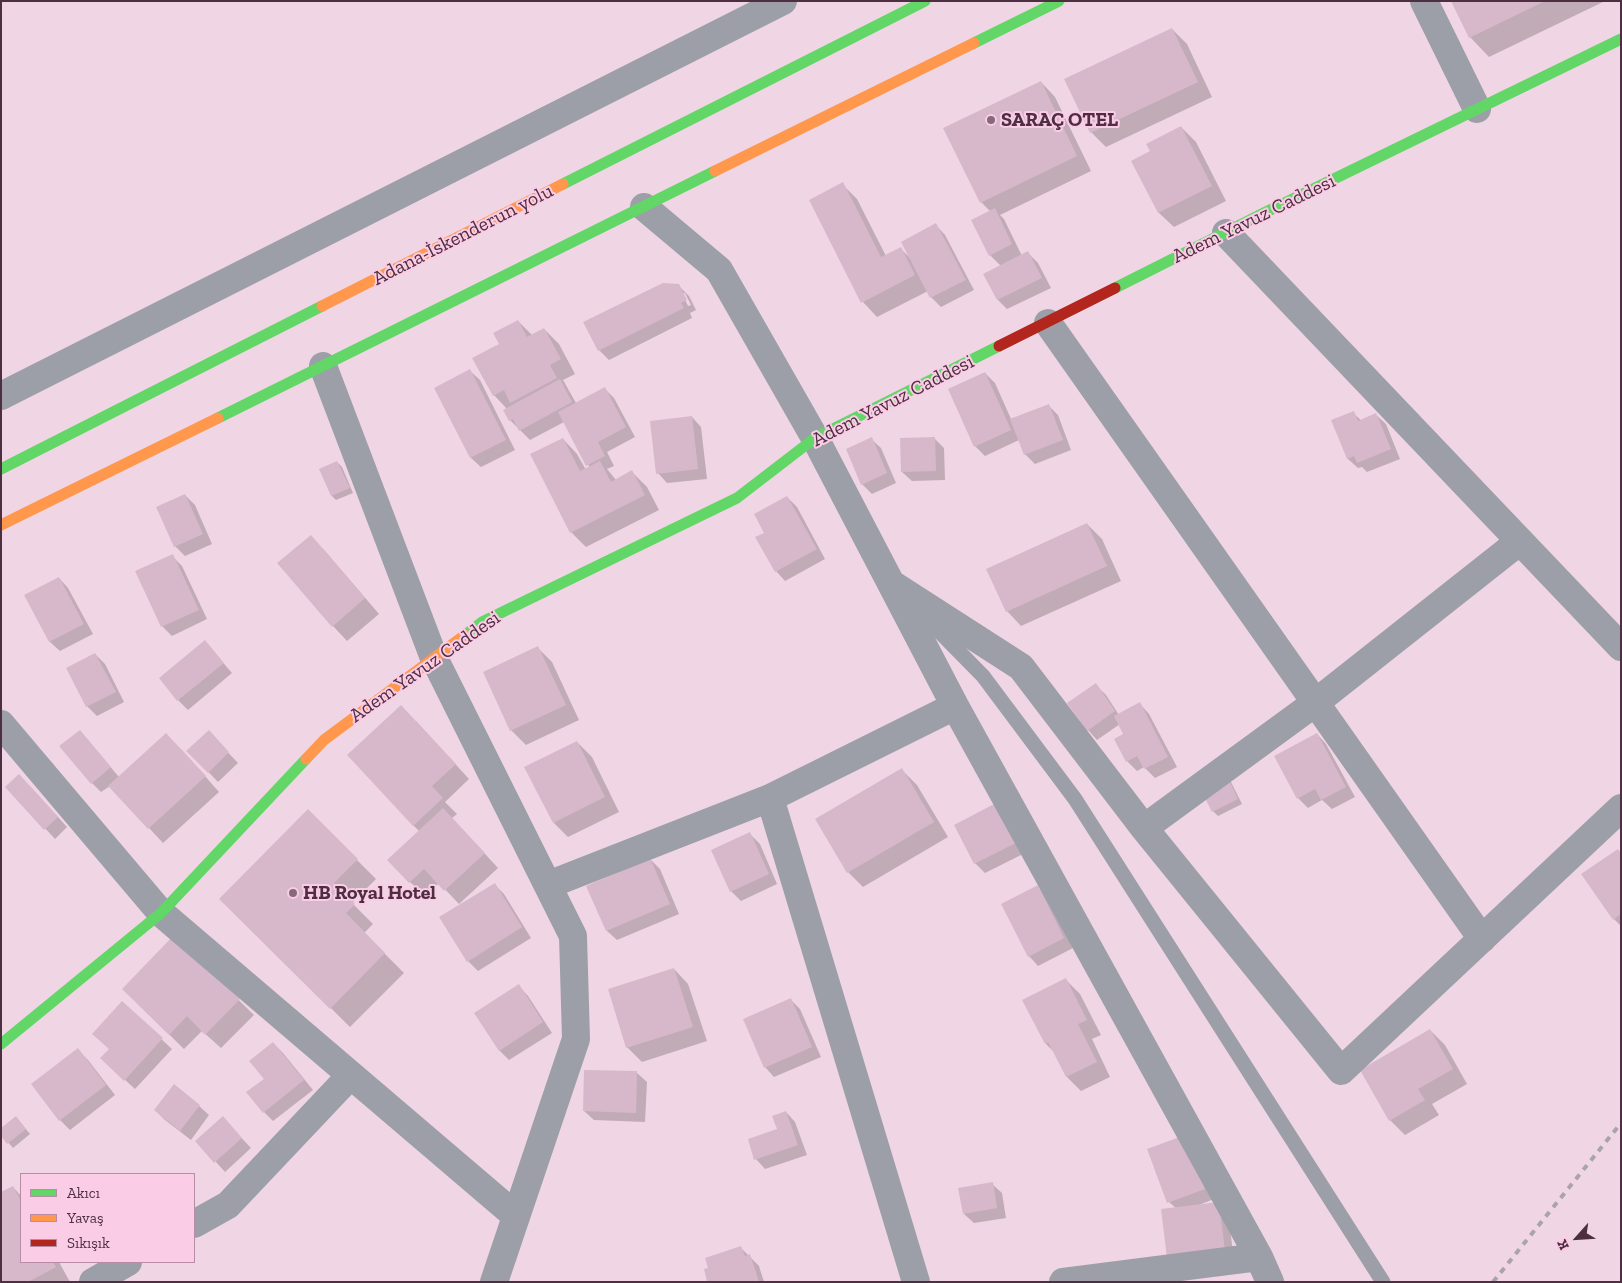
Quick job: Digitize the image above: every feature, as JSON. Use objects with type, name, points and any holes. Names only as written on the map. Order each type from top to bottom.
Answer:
[{"type":"main road","name":"Adana-İskenderun yolu","points":[[1,469],[925,1]]},
{"type":"main road","points":[[1,525],[1059,1]]},
{"type":"main road","name":"Adem Yavuz Caddesi","points":[[1,1044],[161,913],[324,740],[482,622],[737,498],[815,438],[1621,39]]},
{"type":"street","points":[[1,396],[783,1]]},
{"type":"street","points":[[1424,1],[1477,109]]},
{"type":"street","points":[[644,207],[718,270],[815,438],[955,706],[1259,1257],[1270,1282]]},
{"type":"street","points":[[1226,233],[1621,646]]},
{"type":"street","points":[[1048,323],[1482,939]]},
{"type":"street","points":[[323,366],[434,658],[573,936],[576,1039],[494,1282]]},
{"type":"street","points":[[1144,828],[1315,703],[1520,541]]},
{"type":"street","points":[[891,583],[1022,667],[1144,828],[1341,1071],[1621,808]]},
{"type":"street","points":[[548,886],[770,798],[955,706]]},
{"type":"street","points":[[1,724],[161,913],[516,1216]]},
{"type":"street","points":[[770,798],[916,1282]]},
{"type":"street","points":[[195,1223],[228,1205],[351,1075]]},
{"type":"street","points":[[1063,1282],[1259,1257]]},
{"type":"street","points":[[92,1282],[126,1263]]},
{"type":"lane","points":[[891,583],[983,676],[1075,799],[1383,1282]]},
{"type":"building","points":[[1451,1],[1545,1],[1469,38]]},
{"type":"building","points":[[1172,28],[1198,82],[1090,133],[1064,79]]},
{"type":"building","points":[[1041,81],[1077,156],[980,203],[943,128]]},
{"type":"building","points":[[1181,126],[1212,186],[1158,213],[1131,161],[1150,151],[1146,144]]},
{"type":"building","points":[[843,182],[881,257],[901,247],[915,275],[861,303],[809,200]]},
{"type":"building","points":[[995,208],[1012,244],[989,256],[971,220]]},
{"type":"building","points":[[936,223],[966,280],[930,298],[901,242]]},
{"type":"building","points":[[1028,251],[1042,278],[997,300],[983,274]]},
{"type":"building","points":[[663,283],[679,284],[687,300],[681,303],[684,308],[598,351],[583,322]]},
{"type":"building","points":[[518,320],[527,337],[544,328],[561,359],[550,365],[557,378],[510,403],[504,390],[493,396],[472,358],[499,344],[493,333]]},
{"type":"building","points":[[470,369],[506,440],[470,458],[434,388]]},
{"type":"building","points":[[985,372],[1011,430],[974,447],[948,389]]},
{"type":"building","points":[[560,379],[572,402],[519,431],[513,419],[509,421],[503,410]]},
{"type":"building","points":[[605,387],[626,427],[598,442],[605,456],[586,466],[558,412]]},
{"type":"building","points":[[1049,404],[1063,440],[1024,455],[1010,419]]},
{"type":"building","points":[[1354,411],[1358,421],[1376,413],[1391,449],[1357,463],[1354,456],[1347,459],[1331,420]]},
{"type":"building","points":[[692,416],[698,469],[656,474],[650,421]]},
{"type":"building","points":[[872,437],[887,473],[861,485],[846,449]]},
{"type":"building","points":[[935,437],[936,471],[901,472],[900,438]]},
{"type":"building","points":[[563,438],[580,471],[600,461],[611,482],[632,470],[645,495],[570,533],[530,454]]},
{"type":"building","points":[[337,461],[350,488],[331,496],[319,469]]},
{"type":"building","points":[[185,494],[203,534],[174,547],[156,507]]},
{"type":"building","points":[[787,496],[817,549],[775,572],[755,537],[764,533],[754,514]]},
{"type":"building","points":[[1087,523],[1107,566],[1006,612],[986,569]]},
{"type":"building","points":[[311,535],[365,598],[332,627],[277,563]]},
{"type":"building","points":[[173,554],[199,610],[161,627],[135,571]]},
{"type":"building","points":[[59,577],[84,624],[49,642],[24,595]]},
{"type":"building","points":[[205,640],[224,663],[177,701],[159,678]]},
{"type":"building","points":[[538,646],[566,705],[510,731],[483,672]]},
{"type":"building","points":[[95,653],[116,692],[86,707],[66,668]]},
{"type":"building","points":[[1096,683],[1115,711],[1087,731],[1067,703]]},
{"type":"building","points":[[1140,702],[1168,757],[1144,769],[1137,756],[1126,762],[1114,739],[1123,734],[1114,716]]},
{"type":"building","points":[[401,705],[456,764],[432,786],[443,798],[413,826],[347,755]]},
{"type":"building","points":[[80,730],[111,767],[91,784],[59,746]]},
{"type":"building","points":[[209,730],[229,752],[208,773],[186,751]]},
{"type":"building","points":[[166,733],[206,776],[148,829],[108,786]]},
{"type":"building","points":[[1317,733],[1346,787],[1321,800],[1315,789],[1297,799],[1274,756]]},
{"type":"building","points":[[577,741],[605,797],[553,823],[524,767]]},
{"type":"building","points":[[902,768],[934,822],[847,873],[815,819]]},
{"type":"building","points":[[19,774],[58,817],[44,830],[5,787]]},
{"type":"building","points":[[1227,776],[1238,799],[1212,812],[1200,788]]},
{"type":"building","points":[[996,803],[1016,843],[974,864],[954,825]]},
{"type":"building","points":[[443,808],[485,853],[444,891],[424,869],[409,883],[387,860]]},
{"type":"building","points":[[308,809],[358,859],[334,883],[355,904],[346,913],[385,953],[330,1009],[219,899]]},
{"type":"building","points":[[750,832],[769,874],[730,892],[711,850]]},
{"type":"building","points":[[1618,849],[1621,853],[1621,914],[1613,920],[1581,874]]},
{"type":"building","points":[[650,858],[670,904],[606,931],[586,886]]},
{"type":"building","points":[[495,883],[522,927],[467,962],[439,917]]},
{"type":"building","points":[[1038,885],[1064,938],[1028,957],[1001,904]]},
{"type":"building","points":[[174,935],[240,999],[205,1035],[187,1016],[169,1035],[122,989]]},
{"type":"building","points":[[674,968],[693,1027],[626,1048],[608,989]]},
{"type":"building","points":[[1066,978],[1087,1020],[1078,1024],[1097,1062],[1066,1077],[1048,1042],[1045,1044],[1022,1000]]},
{"type":"building","points":[[519,984],[543,1022],[499,1051],[474,1013]]},
{"type":"building","points":[[791,998],[812,1047],[764,1068],[743,1019]]},
{"type":"building","points":[[122,1001],[163,1038],[124,1081],[100,1058],[109,1049],[92,1034]]},
{"type":"building","points":[[1430,1029],[1453,1069],[1418,1089],[1425,1100],[1389,1121],[1360,1070]]},
{"type":"building","points":[[273,1042],[304,1080],[263,1113],[246,1092],[264,1079],[249,1061]]},
{"type":"building","points":[[78,1048],[106,1085],[59,1121],[31,1084]]},
{"type":"building","points":[[584,1070],[637,1071],[636,1113],[583,1111]]},
{"type":"building","points":[[174,1084],[200,1105],[180,1131],[154,1110]]},
{"type":"building","points":[[786,1111],[798,1145],[754,1160],[748,1139],[777,1129],[772,1116]]},
{"type":"building","points":[[16,1116],[26,1129],[7,1144],[1,1136],[1,1128]]},
{"type":"building","points":[[223,1116],[242,1138],[214,1163],[195,1141]]},
{"type":"building","points":[[1185,1135],[1205,1189],[1167,1203],[1147,1149]]},
{"type":"building","points":[[993,1182],[997,1208],[963,1214],[958,1188]]},
{"type":"building","points":[[13,1186],[20,1199],[20,1263],[54,1263],[56,1267],[28,1282],[1,1282],[1,1192]]},
{"type":"building","points":[[1219,1202],[1225,1251],[1167,1258],[1161,1209]]},
{"type":"building","points":[[741,1246],[745,1256],[750,1254],[759,1282],[707,1282],[704,1269],[708,1268],[705,1258]]},
{"type":"railway","points":[[1493,1282],[1621,1123]]},
{"type":"traffic: fast","points":[[563,184],[925,1]]},
{"type":"traffic: fast","points":[[974,43],[1059,1]]},
{"type":"traffic: fast","points":[[1115,288],[1264,213],[1621,39]]},
{"type":"traffic: fast","points":[[218,418],[715,171]]},
{"type":"traffic: fast","points":[[1,469],[322,306]]},
{"type":"traffic: fast","points":[[465,635],[482,622],[737,498],[815,438],[999,346]]},
{"type":"traffic: fast","points":[[1,1044],[161,913],[306,759]]},
{"type":"traffic: slow","points":[[715,171],[974,43]]},
{"type":"traffic: slow","points":[[322,306],[563,184]]},
{"type":"traffic: slow","points":[[1,525],[218,418]]},
{"type":"traffic: slow","points":[[306,759],[324,740],[465,635]]},
{"type":"traffic: jam","points":[[999,346],[1115,288]]},
{"type":"place","name":"SARAÇ OTEL","points":[[991,120]]},
{"type":"place","name":"HB Royal Hotel","points":[[293,893]]}]
